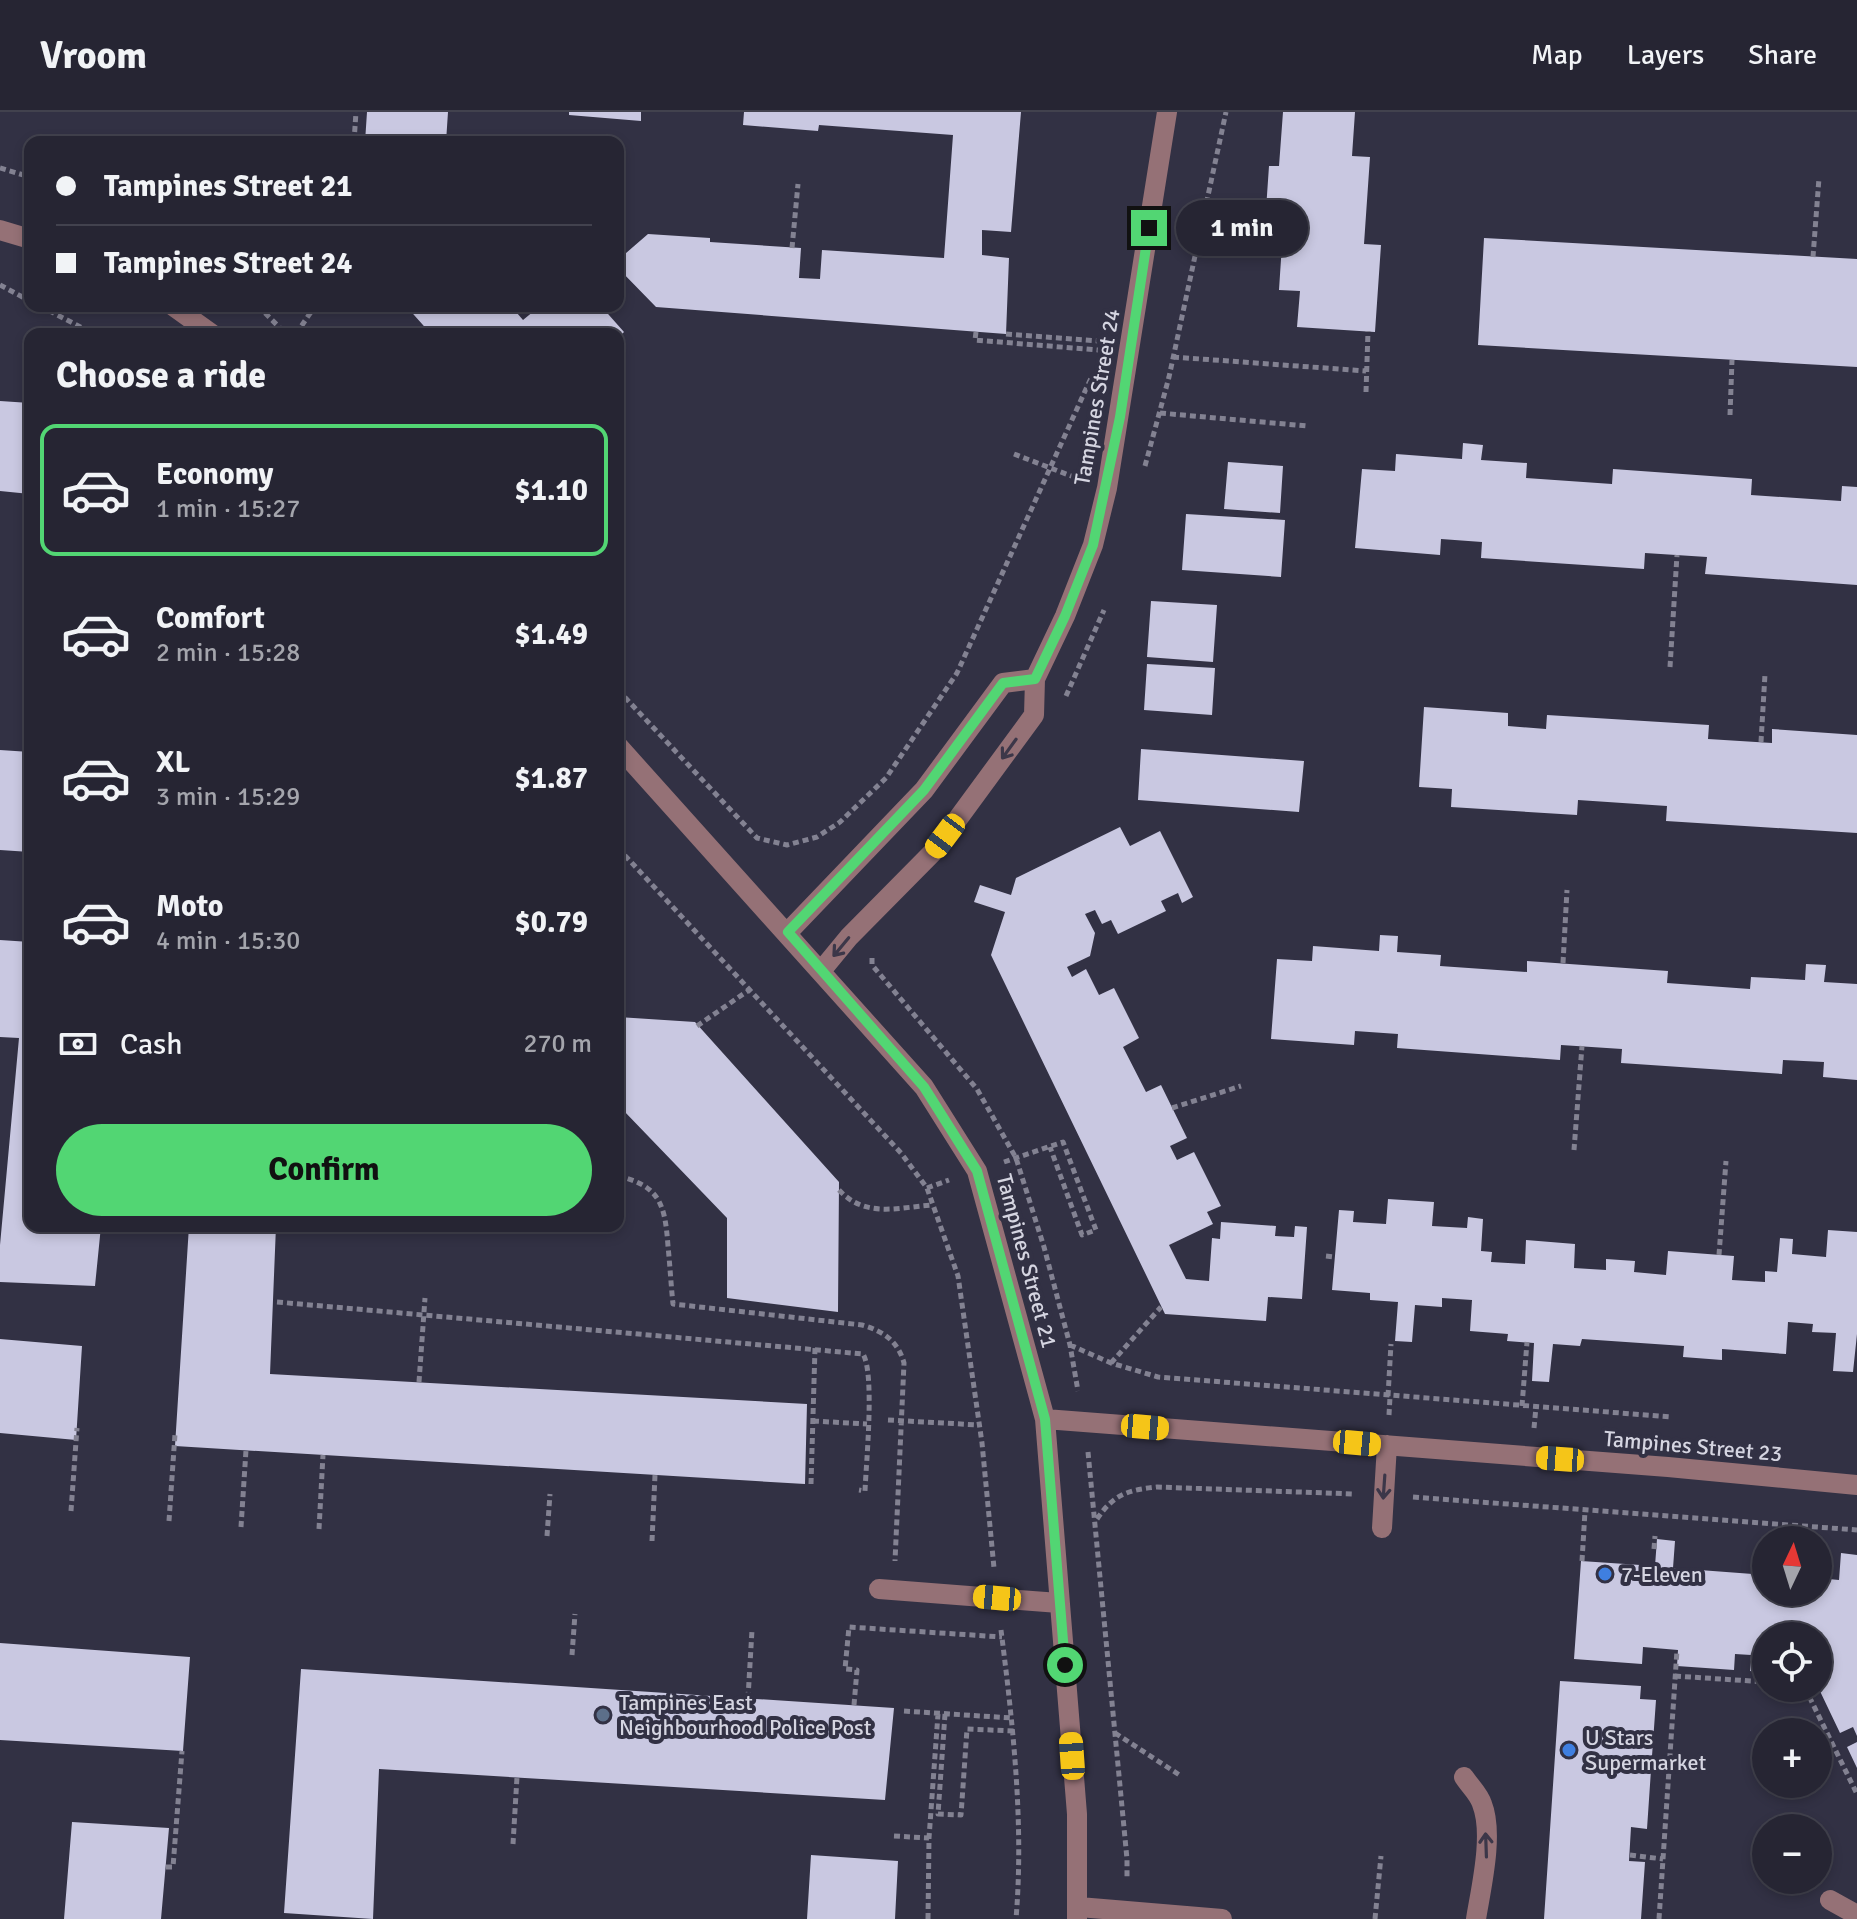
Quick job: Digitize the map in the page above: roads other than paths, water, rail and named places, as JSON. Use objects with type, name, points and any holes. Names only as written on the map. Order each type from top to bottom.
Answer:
[{"type":"street","name":"Tampines Street 24","points":[[821,971],[849,937],[935,850],[1034,715],[1035,679],[1065,616],[1093,545],[1104,502],[1167,112]]},
{"type":"street","points":[[0,230],[24,237]]},
{"type":"street","points":[[181,312],[204,328]]},
{"type":"street","points":[[788,932],[924,790],[1003,683],[1035,679]]},
{"type":"street","name":"Tampines Street 21","points":[[624,753],[924,1087],[977,1171],[1045,1419],[1077,1814],[1078,1913]]},
{"type":"street","name":"Tampines Street 23","points":[[1045,1419],[1668,1467],[1857,1485]]},
{"type":"street","points":[[1382,1528],[1387,1445]]},
{"type":"street","points":[[879,1589],[1059,1603]]},
{"type":"street","points":[[1464,1777],[1482,1803],[1486,1833],[1487,1857],[1476,1919]]},
{"type":"street","points":[[1830,1900],[1857,1915]]},
{"type":"street","points":[[1078,1913],[1126,1911],[1222,1919]]},
{"type":"place","name":"7-Eleven","points":[[1605,1574]]},
{"type":"place","name":"Tampines East Neighbourhood Police Post","points":[[603,1715]]},
{"type":"place","name":"U Stars Supermarket","points":[[1569,1750]]}]
